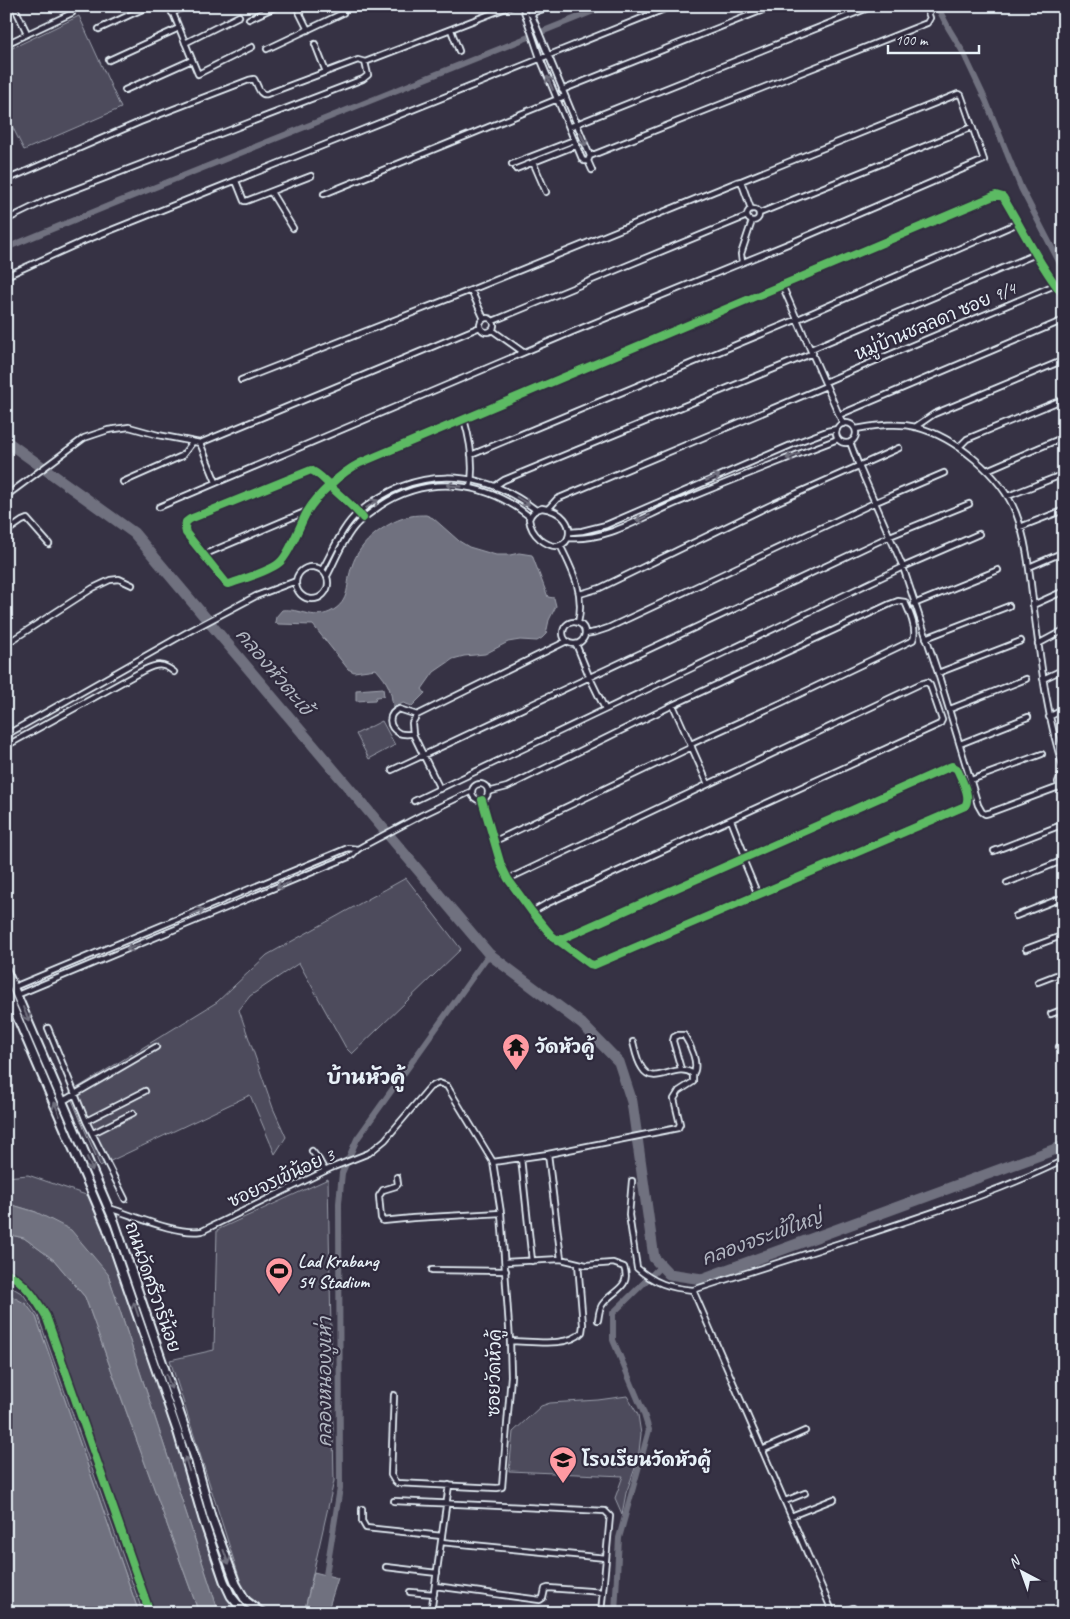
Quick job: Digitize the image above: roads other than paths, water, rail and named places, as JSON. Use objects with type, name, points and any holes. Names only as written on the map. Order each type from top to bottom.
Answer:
[{"type":"main road","name":"ถนนวัดศรีวารีน้อย","points":[[6,970],[115,1223],[195,1458],[211,1516],[236,1584],[246,1601],[262,1613]]},
{"type":"main road","name":"ถนนวัดศรีวารีน้อย","points":[[6,991],[107,1228],[178,1433],[203,1519],[224,1581],[231,1596],[245,1613]]},
{"type":"street","points":[[14,6],[27,34]]},
{"type":"street","points":[[99,29],[149,6]]},
{"type":"street","points":[[170,6],[198,74],[252,47]]},
{"type":"street","points":[[172,13],[186,6]]},
{"type":"street","points":[[248,18],[277,6]]},
{"type":"street","points":[[296,6],[308,30]]},
{"type":"street","points":[[6,180],[140,122],[249,80],[254,79],[260,92],[264,95],[358,60],[365,62],[511,6]]},
{"type":"street","points":[[523,6],[536,48],[584,161],[927,23],[930,18],[926,6]]},
{"type":"street","points":[[528,6],[577,124],[592,170]]},
{"type":"street","points":[[525,16],[550,6]]},
{"type":"street","points":[[6,276],[84,241],[672,6]]},
{"type":"street","points":[[562,90],[774,6]]},
{"type":"street","points":[[569,127],[873,6]]},
{"type":"street","points":[[6,44],[72,13]]},
{"type":"street","points":[[267,49],[343,13]]},
{"type":"street","points":[[185,43],[239,16]]},
{"type":"street","points":[[109,60],[178,28]]},
{"type":"street","points":[[451,30],[458,51]]},
{"type":"street","points":[[315,44],[326,72]]},
{"type":"street","points":[[125,90],[192,60]]},
{"type":"street","points":[[6,220],[45,201],[363,79],[368,74],[365,62]]},
{"type":"street","points":[[159,507],[523,352],[803,238],[984,160],[961,95],[958,94],[471,290],[241,380]]},
{"type":"street","points":[[324,194],[565,96]]},
{"type":"street","points":[[752,221],[758,220],[760,214],[972,127]]},
{"type":"street","points":[[516,169],[575,142]]},
{"type":"street","points":[[512,164],[575,142]]},
{"type":"street","points":[[533,162],[546,192]]},
{"type":"street","points":[[236,181],[244,201],[311,176]]},
{"type":"street","points":[[741,181],[751,209]]},
{"type":"street","points":[[271,192],[293,228]]},
{"type":"street","points":[[363,518],[330,485],[311,470],[190,519],[186,522],[186,533],[227,584],[275,566],[283,560],[307,511],[330,485],[360,462],[996,195],[1003,197],[1055,285],[1064,296]]},
{"type":"street","points":[[751,209],[758,210],[760,214]]},
{"type":"street","points":[[493,321],[747,216],[751,209]]},
{"type":"street","points":[[747,216],[752,221]]},
{"type":"street","points":[[742,262],[741,254],[752,221]]},
{"type":"street","points":[[471,455],[798,319],[1018,223]]},
{"type":"street","points":[[495,486],[504,480],[812,351],[1036,254]]},
{"type":"street","points":[[782,285],[843,424]]},
{"type":"street","name":"หมู่บ้านชลลดา ซอย 9/4","points":[[548,509],[557,499],[1055,285]]},
{"type":"street","points":[[471,290],[484,319]]},
{"type":"street","points":[[484,319],[489,318],[493,321]]},
{"type":"street","points":[[480,327],[484,319]]},
{"type":"street","points":[[839,415],[1064,320]]},
{"type":"street","points":[[492,330],[494,326],[493,321]]},
{"type":"street","points":[[480,327],[485,332],[492,330]]},
{"type":"street","points":[[6,496],[84,438],[108,430],[129,427],[192,443],[200,443],[480,327]]},
{"type":"street","points":[[492,330],[523,352]]},
{"type":"street","points":[[915,427],[934,414],[1064,360]]},
{"type":"street","points":[[959,447],[967,439],[1064,399]]},
{"type":"street","points":[[464,419],[469,436],[471,455],[472,480],[470,488]]},
{"type":"street","points":[[570,532],[606,525],[798,442],[837,429],[843,424],[850,424],[855,429],[855,437],[850,442],[844,443],[838,439],[837,429]]},
{"type":"street","points":[[855,429],[890,425],[915,427],[939,436],[959,447],[987,470],[1008,496],[1016,512],[1029,568],[1049,717],[1064,770]]},
{"type":"street","points":[[987,470],[1064,437]]},
{"type":"street","points":[[569,538],[596,537],[787,458],[838,439]]},
{"type":"street","points":[[850,442],[902,567],[950,709],[978,806],[985,814],[1061,789],[1058,779],[1064,775]]},
{"type":"street","points":[[123,482],[182,456],[192,443]]},
{"type":"street","points":[[200,443],[216,482]]},
{"type":"street","points":[[580,594],[600,588],[773,504],[900,448]]},
{"type":"street","points":[[585,634],[608,628],[876,502],[944,473]]},
{"type":"street","points":[[1008,496],[1064,474]]},
{"type":"street","points":[[322,570],[340,538],[358,512],[396,488],[410,483],[449,477],[472,480],[495,486],[536,510]]},
{"type":"street","points":[[327,576],[322,570],[312,567],[301,571],[296,581],[302,596],[312,599],[323,595],[328,586],[327,576],[342,546],[355,526],[386,502],[410,490],[449,485],[470,488],[498,496],[518,507],[530,517]]},
{"type":"street","points":[[695,486],[699,494]]},
{"type":"street","points":[[392,770],[890,536],[969,504]]},
{"type":"street","points":[[548,509],[564,519],[568,524],[570,532],[569,538],[564,544],[557,546],[548,544],[539,538],[529,524],[530,517],[536,510],[548,509]]},
{"type":"street","points":[[1020,527],[1064,510]]},
{"type":"street","points":[[203,555],[307,511]]},
{"type":"street","points":[[6,532],[27,519],[48,544]]},
{"type":"street","points":[[414,801],[902,567],[979,534]]},
{"type":"street","points":[[560,545],[576,578],[580,594],[581,612],[578,624]]},
{"type":"street","points":[[1029,568],[1064,552]]},
{"type":"street","points":[[914,604],[998,570]]},
{"type":"street","points":[[6,644],[93,588],[110,580],[119,579],[132,585]]},
{"type":"street","points":[[6,735],[256,596],[296,581]]},
{"type":"street","points":[[1033,606],[1064,591]]},
{"type":"street","points":[[488,792],[507,787],[673,705],[890,604],[903,600],[906,604],[914,630],[915,636],[913,640],[691,745],[495,841]]},
{"type":"street","points":[[926,638],[1009,606]]},
{"type":"street","points":[[440,789],[412,734],[412,723],[417,715],[567,642],[576,644],[582,640],[585,634],[583,628],[578,624],[571,623],[565,628],[564,635],[567,642]]},
{"type":"street","points":[[1038,644],[1064,630]]},
{"type":"street","points":[[938,673],[1021,641]]},
{"type":"street","points":[[576,644],[605,709]]},
{"type":"street","points":[[6,746],[153,666],[161,665],[174,672]]},
{"type":"street","points":[[1043,679],[1064,668]]},
{"type":"street","points":[[950,709],[1026,679]]},
{"type":"street","points":[[508,879],[920,684],[927,682],[930,685],[941,715],[942,720],[940,724],[532,912]]},
{"type":"street","points":[[673,705],[708,784]]},
{"type":"street","points":[[412,734],[397,732],[390,719],[392,714],[399,709],[417,715]]},
{"type":"street","points":[[1049,717],[1064,709]]},
{"type":"street","points":[[960,744],[1028,717]]},
{"type":"street","points":[[1058,751],[1064,748]]},
{"type":"street","points":[[971,780],[1042,754]]},
{"type":"street","points":[[482,800],[501,865],[508,879],[532,912],[558,941],[594,965],[965,806],[968,801],[957,769],[952,766],[558,941]]},
{"type":"street","points":[[482,784],[488,792],[486,797],[479,801],[473,797],[472,791],[474,786],[482,784]]},
{"type":"street","points":[[17,995],[351,856],[364,845],[472,791]]},
{"type":"street","points":[[731,820],[758,895]]},
{"type":"street","points":[[994,850],[1064,824]]},
{"type":"street","points":[[14,987],[179,920],[348,848],[358,849]]},
{"type":"street","points":[[1007,883],[1064,860]]},
{"type":"street","points":[[305,867],[308,874]]},
{"type":"street","points":[[242,893],[245,901]]},
{"type":"street","points":[[1016,916],[1064,897]]},
{"type":"street","points":[[179,920],[182,927]]},
{"type":"street","points":[[1026,949],[1064,935]]},
{"type":"street","points":[[113,947],[116,954]]},
{"type":"street","points":[[1038,982],[1064,972]]},
{"type":"street","points":[[49,973],[52,981]]},
{"type":"street","points":[[1051,1014],[1064,1009]]},
{"type":"street","points":[[48,1028],[86,1121],[125,1199]]},
{"type":"street","points":[[493,1162],[548,1154],[680,1127],[674,1099],[679,1091],[693,1082],[692,1074],[696,1070],[696,1066],[684,1036],[678,1035],[673,1040],[682,1069]]},
{"type":"street","points":[[633,1042],[641,1068],[650,1076],[682,1069],[692,1074]]},
{"type":"street","points":[[63,1100],[156,1047]]},
{"type":"street","name":"ซอยจรเข้น้อย 3","points":[[109,1208],[179,1230],[202,1231],[331,1168],[369,1153],[385,1140],[430,1087],[439,1083]]},
{"type":"street","name":"ซอยวัดหัวคู้","points":[[394,1395],[392,1478],[397,1483],[502,1487],[511,1376],[506,1270],[501,1213],[493,1162],[447,1086],[439,1083]]},
{"type":"street","points":[[86,1121],[145,1091]]},
{"type":"street","points":[[92,1133],[133,1113]]},
{"type":"street","points":[[312,1151],[320,1160],[325,1171]]},
{"type":"street","points":[[548,1154],[561,1259]]},
{"type":"street","points":[[521,1158],[532,1261]]},
{"type":"street","points":[[632,1181],[629,1215],[636,1267],[650,1278],[671,1287],[693,1290],[830,1247],[960,1203],[1033,1175],[1064,1160]]},
{"type":"street","points":[[397,1177],[398,1184],[384,1190],[379,1196],[381,1218],[383,1221],[501,1213]]},
{"type":"street","points":[[505,1262],[561,1259],[592,1266],[612,1263],[624,1266],[625,1282],[602,1306],[598,1320]]},
{"type":"street","points":[[510,1341],[563,1342],[574,1339],[582,1332],[578,1263]]},
{"type":"street","points":[[432,1270],[506,1270]]},
{"type":"street","points":[[693,1290],[833,1613]]},
{"type":"street","points":[[762,1450],[805,1431]]},
{"type":"street","points":[[430,1613],[449,1485]]},
{"type":"street","points":[[785,1501],[804,1493]]},
{"type":"street","points":[[791,1516],[834,1499]]},
{"type":"street","points":[[394,1501],[605,1511],[610,1516],[601,1613]]},
{"type":"street","points":[[362,1509],[362,1521],[366,1528],[442,1536]]},
{"type":"street","points":[[441,1542],[606,1558]]},
{"type":"street","points":[[386,1568],[437,1573]]},
{"type":"street","points":[[435,1586],[540,1600],[543,1598],[545,1588],[603,1592]]},
{"type":"street","points":[[410,1592],[434,1594]]},
{"type":"street","points":[[839,1613],[853,1608]]},
{"type":"water","points":[[426,515],[433,518],[459,541],[469,547],[496,555],[519,553],[532,555],[548,597],[554,598],[556,606],[549,620],[546,634],[542,638],[537,641],[520,640],[508,642],[485,654],[453,659],[434,672],[422,689],[425,693],[412,706],[403,703],[393,708],[389,687],[376,669],[354,672],[348,669],[313,625],[278,624],[275,622],[276,617],[282,610],[317,615],[337,608],[342,603],[347,592],[350,573],[356,557],[367,541],[384,528],[402,519]]},
{"type":"water","points":[[383,688],[384,696],[376,697],[375,700],[356,701],[356,690]]},
{"type":"water","points":[[6,1203],[36,1212],[71,1230],[108,1274],[219,1613],[199,1613],[85,1297],[54,1260],[24,1238],[6,1234]]},
{"type":"water","points":[[6,1293],[26,1304],[36,1317],[139,1613],[6,1613]]},
{"type":"water","points":[[314,1572],[338,1578],[327,1613],[304,1613]]},
{"type":"waterway","points":[[6,248],[606,6]]},
{"type":"waterway","points":[[937,6],[963,52],[986,101],[1021,188],[1064,271]]},
{"type":"waterway","name":"คลองจระเข้ใหญ่","points":[[6,441],[134,533],[489,954],[582,1024],[619,1062],[632,1102],[654,1258],[669,1274],[702,1279],[1064,1146]]},
{"type":"waterway","name":"คลองหนองงูเห่า","points":[[325,1581],[340,1488],[339,1203],[342,1173],[357,1139],[489,954]]},
{"type":"waterway","points":[[615,1613],[619,1538],[649,1430],[613,1340],[613,1313],[661,1266]]},
{"type":"place","name":"วัดหัวคู้","points":[[516,1071]]},
{"type":"place","name":"Lad Krabang 54 Stadium","points":[[279,1295]]},
{"type":"place","name":"โรงเรียนวัดหัวคู้","points":[[563,1484]]},
{"type":"district","name":"บ้านหัวคู้","points":[[366,1077]]},
{"type":"water label","name":"คลองหัวตะเข้","points":[[274,672]]}]
